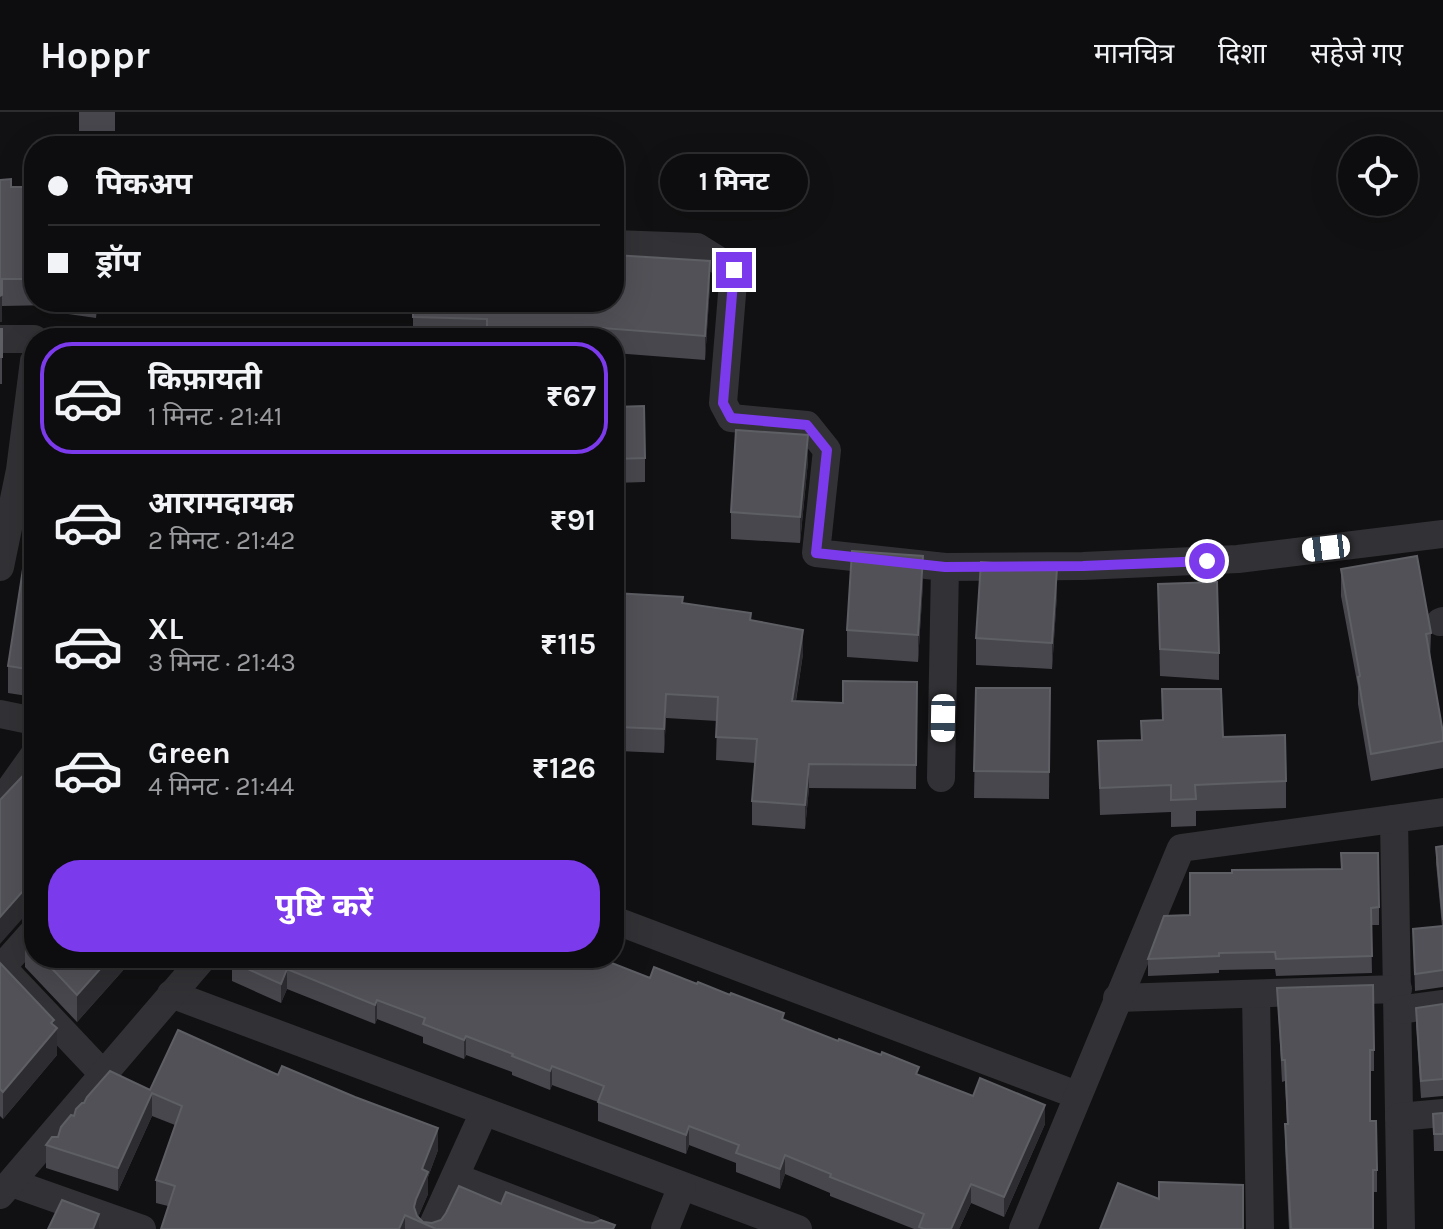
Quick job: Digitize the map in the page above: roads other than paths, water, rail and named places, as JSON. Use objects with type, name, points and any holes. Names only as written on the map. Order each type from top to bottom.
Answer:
[{"type":"street","points":[[624,244],[697,247],[734,270],[723,403],[731,418],[807,425],[827,450],[816,553],[945,567],[1083,566],[1238,559],[1443,534]]},
{"type":"street","points":[[0,339],[24,339]]},
{"type":"street","points":[[2,548],[24,439]]},
{"type":"street","points":[[941,778],[945,567]]},
{"type":"street","points":[[0,714],[24,719]]},
{"type":"street","points":[[0,803],[24,769]]},
{"type":"street","points":[[1023,1229],[1181,848],[1443,812]]},
{"type":"street","points":[[1394,819],[1401,1229]]},
{"type":"street","points":[[624,924],[1077,1095]]},
{"type":"street","points":[[24,942],[1,966],[104,1075]]},
{"type":"street","points":[[142,1229],[6,1189],[194,968]]},
{"type":"street","points":[[171,994],[798,1229]]},
{"type":"street","points":[[1117,998],[1256,994],[1443,1004]]},
{"type":"street","points":[[1256,994],[1260,1229]]},
{"type":"street","points":[[431,1229],[484,1112]]},
{"type":"street","points":[[1399,1117],[1443,1113]]},
{"type":"street","points":[[455,1177],[591,1229]]},
{"type":"street","points":[[665,1229],[682,1186]]}]
